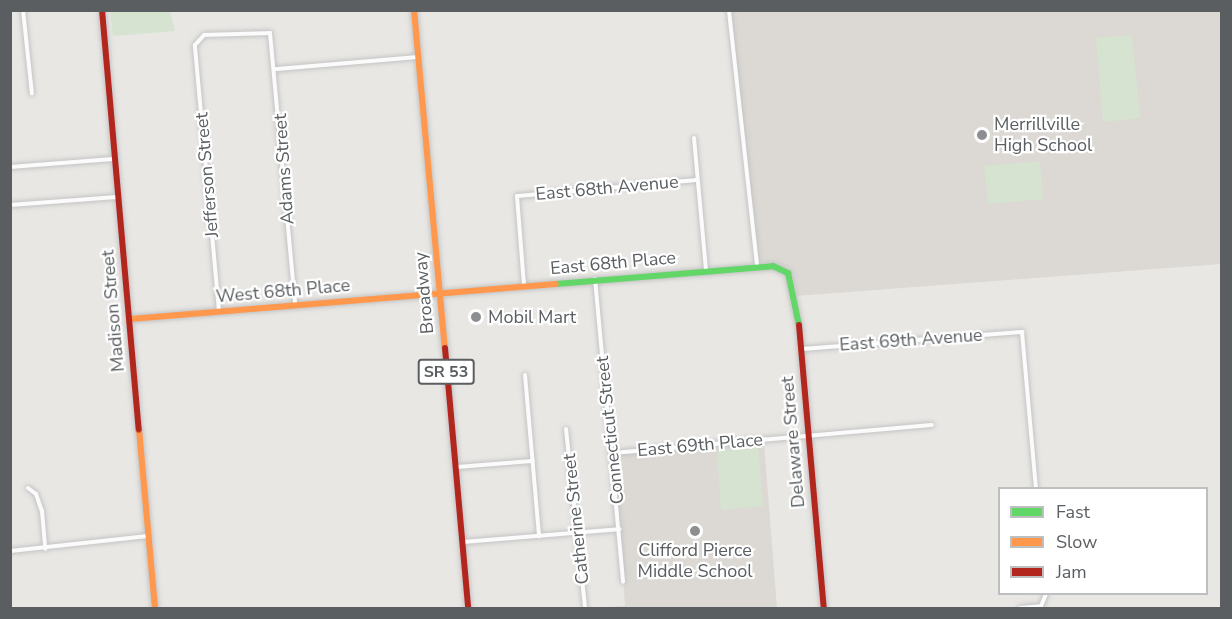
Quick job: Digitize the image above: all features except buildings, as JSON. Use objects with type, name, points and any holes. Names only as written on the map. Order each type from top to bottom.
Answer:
[{"type":"street","points":[[23,10],[32,94]]},
{"type":"street","name":"Madison Street","points":[[102,10],[113,159],[130,319],[155,609]]},
{"type":"street","name":"Broadway","points":[[414,10],[468,609]]},
{"type":"street","points":[[729,11],[757,265]]},
{"type":"street","name":"Adams Street","points":[[197,38],[270,33],[276,69],[295,304]]},
{"type":"street","name":"Jefferson Street","points":[[197,38],[219,312]]},
{"type":"street","points":[[276,69],[418,57]]},
{"type":"street","points":[[694,138],[705,270]]},
{"type":"street","points":[[10,167],[113,159]]},
{"type":"street","name":"East 68th Avenue","points":[[524,285],[517,196],[697,180]]},
{"type":"street","points":[[10,205],[117,197]]},
{"type":"street","name":"East 68th Place","points":[[439,293],[757,265],[788,273]]},
{"type":"street","name":"Delaware Street","points":[[788,273],[800,349],[824,609]]},
{"type":"street","name":"Connecticut Street","points":[[594,278],[623,582]]},
{"type":"street","name":"West 68th Place","points":[[130,319],[439,293]]},
{"type":"street","name":"East 69th Avenue","points":[[800,349],[1022,332],[1036,487]]},
{"type":"street","points":[[525,375],[539,536]]},
{"type":"street","name":"East 69th Place","points":[[612,453],[932,425]]},
{"type":"street","name":"Catherine Street","points":[[566,429],[585,609]]},
{"type":"street","points":[[455,467],[533,461]]},
{"type":"street","points":[[28,488],[36,494],[42,511],[45,549]]},
{"type":"street","points":[[462,542],[619,529]]},
{"type":"street","points":[[10,551],[148,536]]},
{"type":"street","points":[[1023,608],[1041,606],[1046,596]]},
{"type":"shaded area","name":"Merrillville High School","points":[[729,11],[1221,11],[1221,264],[796,296],[788,273],[756,259]]},
{"type":"shaded area","name":"Clifford Pierce Middle School","points":[[764,442],[777,608],[587,608],[625,606],[614,455]]},
{"type":"green space","points":[[110,11],[170,11],[175,31],[113,36]]},
{"type":"green space","points":[[1132,35],[1140,118],[1103,122],[1096,38]]},
{"type":"green space","points":[[1040,161],[1043,199],[988,204],[984,166]]},
{"type":"green space","points":[[758,446],[763,506],[721,510],[717,450]]},
{"type":"traffic: fast","points":[[556,284],[773,266],[788,273],[799,325]]},
{"type":"traffic: slow","points":[[414,10],[445,348]]},
{"type":"traffic: slow","points":[[130,319],[556,284]]},
{"type":"traffic: slow","points":[[139,429],[155,608]]},
{"type":"traffic: jam","points":[[102,10],[139,429]]},
{"type":"traffic: jam","points":[[799,325],[824,608]]},
{"type":"traffic: jam","points":[[445,348],[468,608]]},
{"type":"place","name":"Merrillville High School","points":[[982,135]]},
{"type":"place","name":"Mobil Mart","points":[[476,317]]},
{"type":"place","name":"Clifford Pierce Middle School","points":[[695,531]]}]
